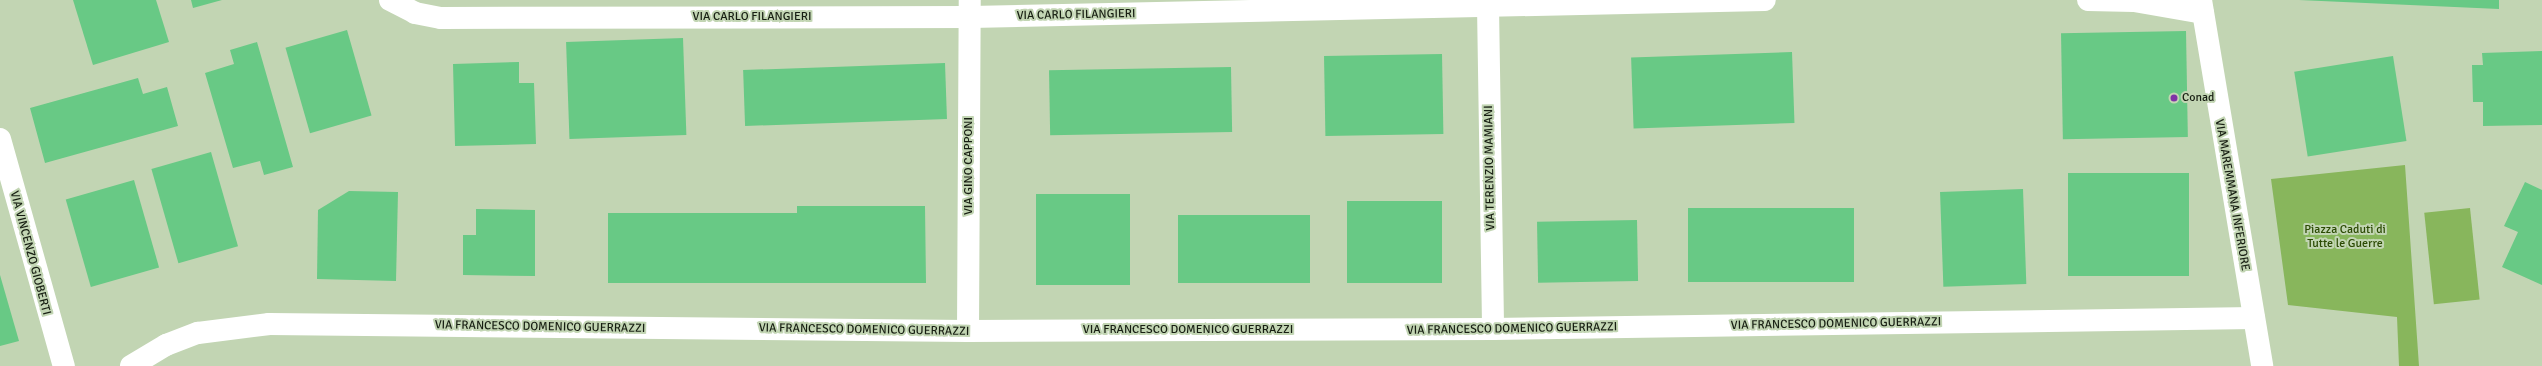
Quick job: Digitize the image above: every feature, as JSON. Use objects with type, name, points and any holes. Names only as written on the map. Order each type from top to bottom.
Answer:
[{"type":"street","name":"VIA CARLO FILANGIERI","points":[[390,0],[415,13],[441,18],[767,9],[1488,6],[1574,2],[1765,0]]},
{"type":"street","points":[[2088,0],[2134,1],[2202,7]]},
{"type":"street","name":"VIA TERENZIO MAMIANI","points":[[1488,6],[1493,330]]},
{"type":"street","name":"VIA MAREMMANA INFERIORE","points":[[2202,7],[2262,366]]},
{"type":"street","name":"VIA GINO CAPPONI","points":[[968,331],[970,9]]},
{"type":"street","name":"VIA VINCENZO GIOBERTI","points":[[0,140],[64,366]]},
{"type":"street","name":"VIA FRANCESCO DOMENICO GUERRAZZI","points":[[131,366],[166,345],[198,333],[269,324],[968,331],[1493,330],[2254,318]]},
{"type":"green space","name":"Piazza Caduti di Tutte le Guerre","points":[[2405,165],[2419,366],[2399,366],[2397,317],[2288,305],[2271,179]]},
{"type":"green space","points":[[2470,208],[2480,299],[2434,304],[2424,213]]},
{"type":"building","points":[[73,0],[156,0],[169,42],[93,65]]},
{"type":"building","points":[[191,0],[222,0],[193,8]]},
{"type":"building","points":[[2299,0],[2499,0],[2499,9]]},
{"type":"building","points":[[347,30],[372,116],[310,133],[285,48]]},
{"type":"building","points":[[2186,31],[2188,137],[2063,139],[2061,33]]},
{"type":"building","points":[[683,38],[686,135],[569,139],[566,42]]},
{"type":"building","points":[[257,42],[293,167],[264,175],[260,161],[233,168],[205,73],[234,64],[230,50]]},
{"type":"building","points":[[2542,51],[2542,125],[2483,126],[2483,102],[2473,102],[2472,65],[2483,65],[2482,53]]},
{"type":"building","points":[[1792,52],[1794,123],[1634,129],[1631,58]]},
{"type":"building","points":[[1442,54],[1443,134],[1325,136],[1324,56]]},
{"type":"building","points":[[2393,56],[2406,141],[2308,157],[2294,72]]},
{"type":"building","points":[[519,62],[519,83],[534,83],[536,144],[455,146],[453,64]]},
{"type":"building","points":[[945,63],[947,119],[745,126],[743,70]]},
{"type":"building","points":[[1231,67],[1232,132],[1050,135],[1049,70]]},
{"type":"building","points":[[138,78],[143,94],[167,87],[178,126],[45,163],[30,108]]},
{"type":"building","points":[[211,152],[238,246],[178,263],[151,169]]},
{"type":"building","points":[[2068,173],[2189,173],[2189,276],[2068,276]]},
{"type":"building","points":[[134,180],[159,267],[91,287],[66,200]]},
{"type":"building","points":[[2525,182],[2542,190],[2542,285],[2502,267],[2518,232],[2504,226]]},
{"type":"building","points":[[2023,189],[2026,284],[1943,287],[1940,192]]},
{"type":"building","points":[[349,191],[398,192],[396,281],[317,279],[318,210]]},
{"type":"building","points":[[1036,194],[1130,194],[1130,285],[1036,285]]},
{"type":"building","points":[[1347,201],[1442,201],[1442,283],[1347,283]]},
{"type":"building","points":[[797,206],[925,206],[926,283],[608,283],[608,213],[797,213]]},
{"type":"building","points":[[1688,208],[1854,208],[1854,282],[1688,282]]},
{"type":"building","points":[[476,209],[535,210],[535,276],[463,275],[463,235],[476,235]]},
{"type":"building","points":[[1178,215],[1310,215],[1310,283],[1178,283]]},
{"type":"building","points":[[1637,220],[1638,281],[1538,283],[1537,222]]},
{"type":"building","points":[[0,275],[19,341],[0,346]]},
{"type":"place","name":"Conad","points":[[2174,98]]}]
